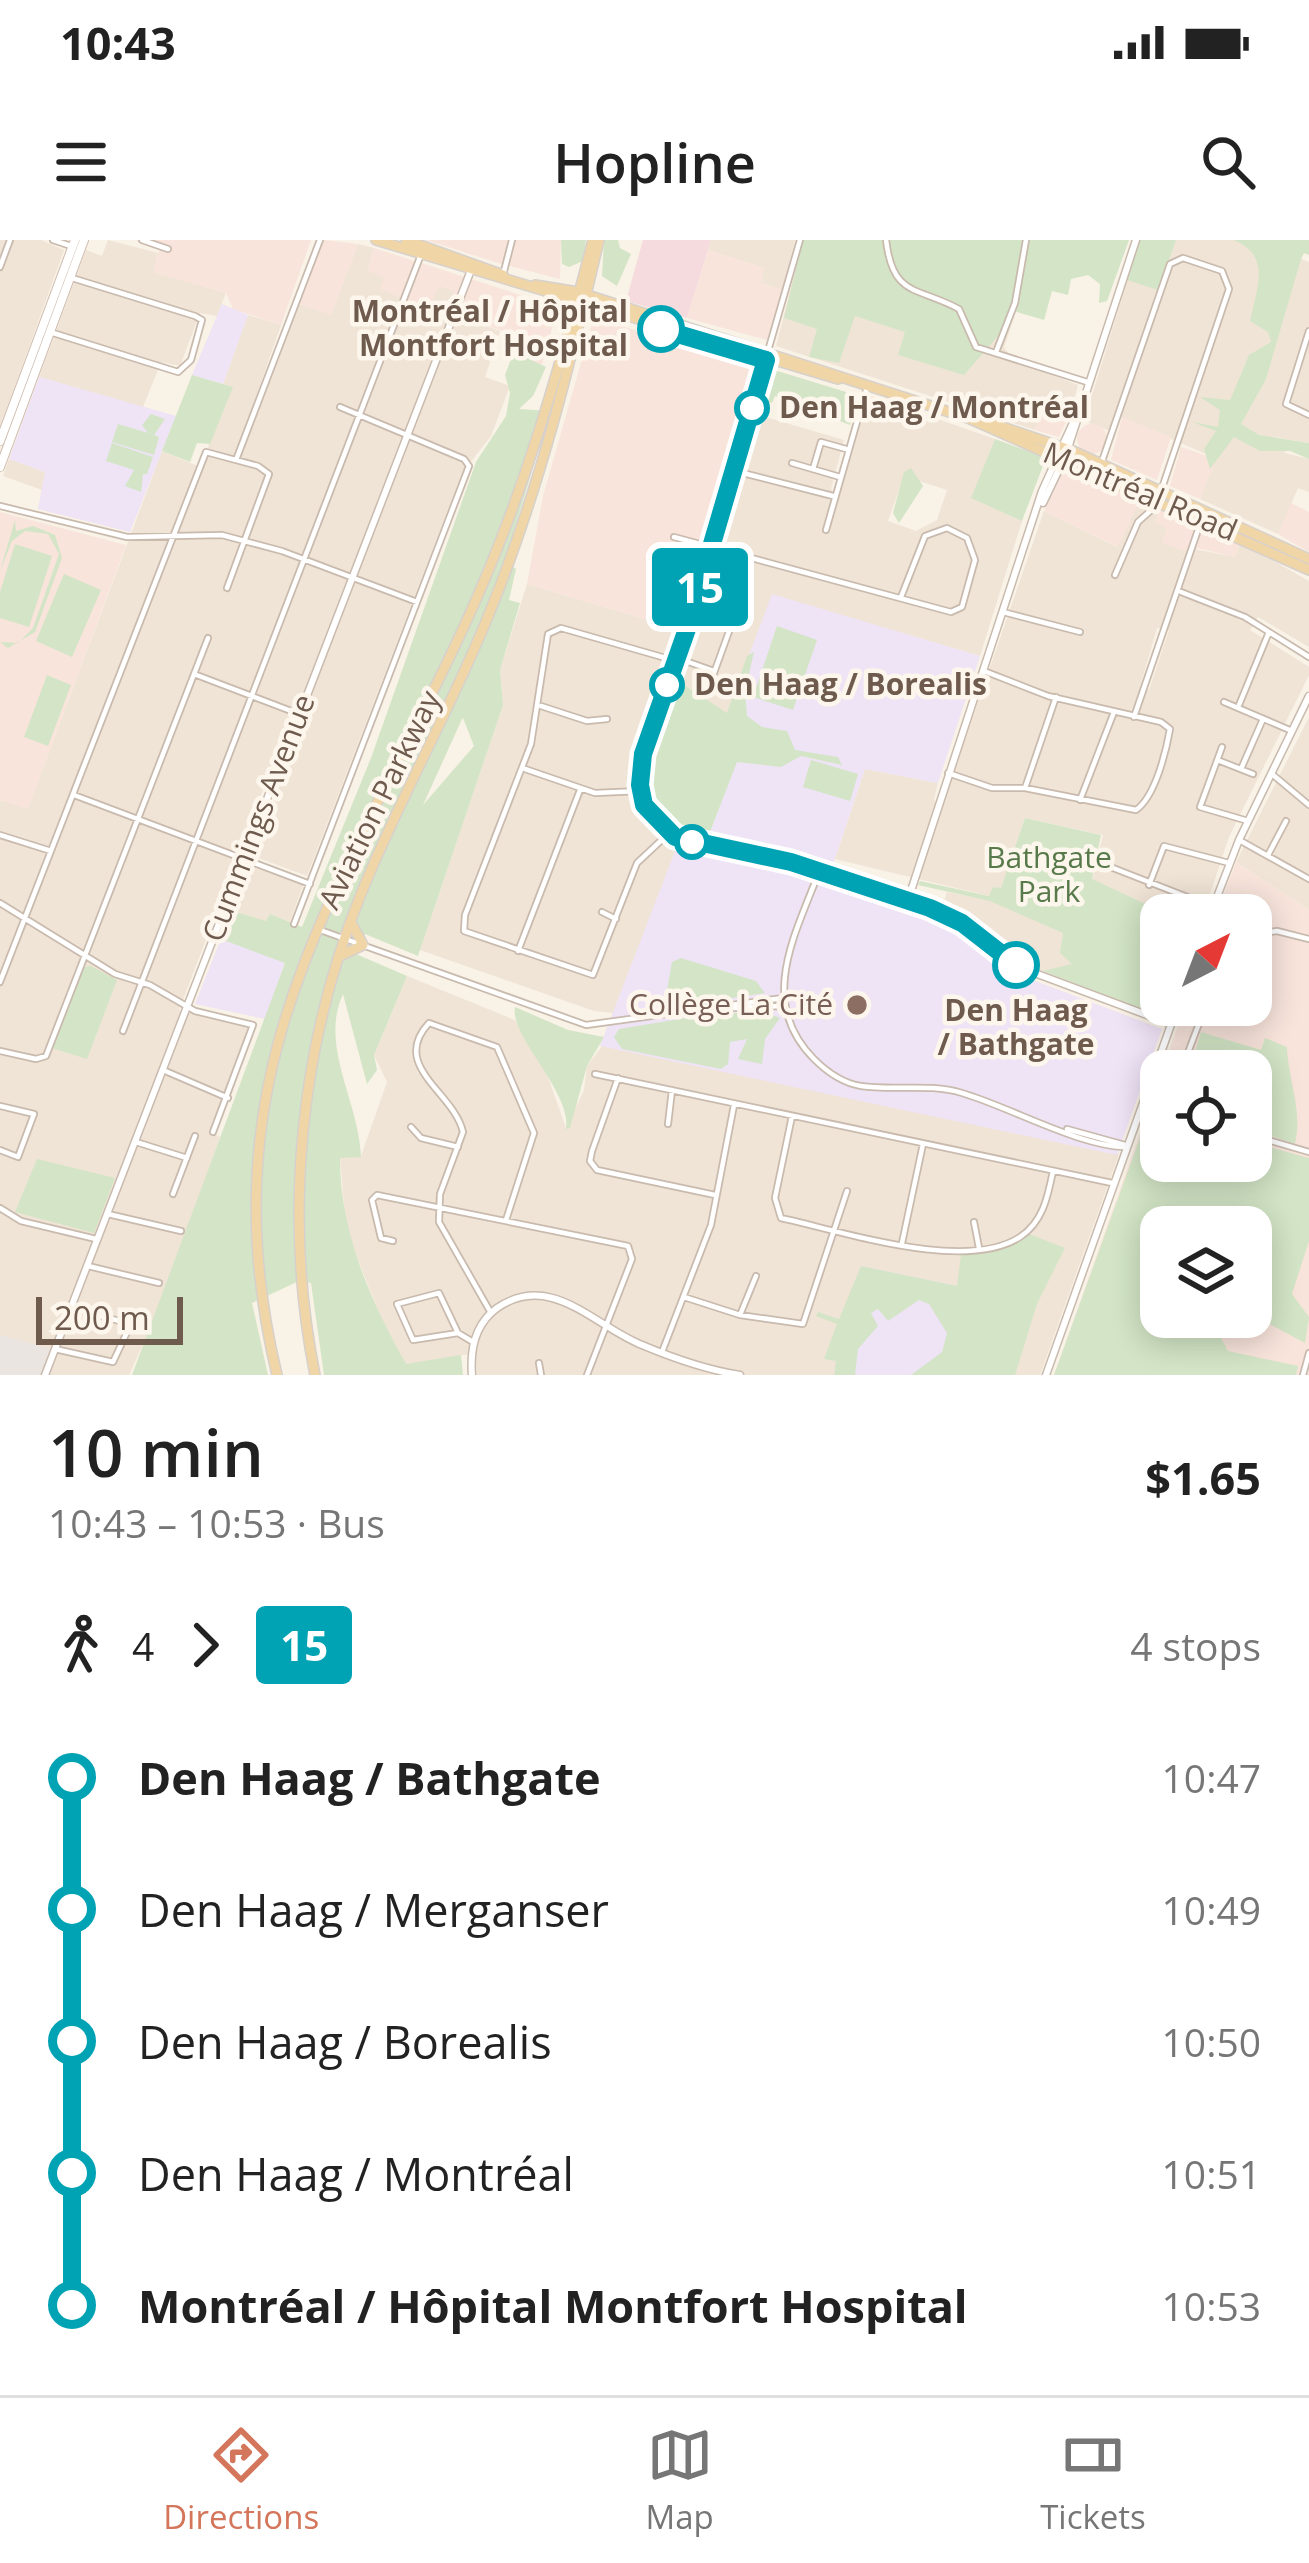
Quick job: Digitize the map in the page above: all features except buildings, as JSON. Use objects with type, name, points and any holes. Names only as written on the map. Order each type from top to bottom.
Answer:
[{"type":"main road","points":[[0,467],[84,240]]},
{"type":"main road","name":"Montréal Road","points":[[376,240],[401,242],[624,317],[767,356]]},
{"type":"main road","name":"Aviation Parkway","points":[[315,1375],[301,1269],[300,1164],[310,1075],[336,964],[352,916],[505,574],[574,337],[596,240]]},
{"type":"main road","points":[[0,441],[73,243]]},
{"type":"main road","points":[[568,325],[567,308],[555,291],[588,272],[595,289],[613,303]]},
{"type":"main road","name":"Montréal Road","points":[[581,299],[613,303],[844,380],[992,421],[1303,559],[1309,570]]},
{"type":"main road","name":"Aviation Parkway","points":[[277,1375],[256,1258],[257,1141],[283,1016],[317,928],[489,568],[568,325],[581,299]]},
{"type":"main road","points":[[574,337],[589,316],[624,317]]},
{"type":"main road","name":"Montréal Road","points":[[1062,452],[1101,464],[1160,495]]},
{"type":"main road","points":[[489,568],[505,574]]},
{"type":"main road","points":[[336,964],[349,948],[363,945],[354,934],[352,916]]},
{"type":"street","points":[[0,267],[10,240]]},
{"type":"street","points":[[53,240],[73,243]]},
{"type":"street","points":[[142,240],[168,249]]},
{"type":"street","points":[[236,460],[320,240]]},
{"type":"street","points":[[503,275],[512,240]]},
{"type":"street","points":[[800,240],[713,545],[643,754],[640,791],[651,816],[668,834],[819,871],[908,900],[962,923],[1024,969],[1140,1012]]},
{"type":"street","points":[[886,240],[893,273],[903,286],[959,309],[968,338],[1088,382]]},
{"type":"street","points":[[996,352],[1015,303],[1025,240]]},
{"type":"street","points":[[908,900],[1038,511],[1081,405],[1136,240]]},
{"type":"street","points":[[123,1031],[422,250]]},
{"type":"street","points":[[1101,464],[1170,264],[1183,258],[1222,272],[1229,283],[1160,495],[1153,512],[1138,522],[1115,575]]},
{"type":"street","name":"Cummings Avenue","points":[[45,1375],[472,265]]},
{"type":"street","points":[[50,332],[183,370],[200,334],[202,320],[195,316],[70,278]]},
{"type":"street","points":[[1309,331],[1286,404],[1309,416]]},
{"type":"street","points":[[826,530],[867,387]]},
{"type":"street","points":[[294,924],[469,462],[340,407]]},
{"type":"street","points":[[813,470],[821,442],[848,449]]},
{"type":"street","points":[[0,982],[206,452],[269,475],[227,588]]},
{"type":"street","points":[[792,463],[840,477]]},
{"type":"street","points":[[735,470],[833,496]]},
{"type":"street","points":[[0,506],[128,537],[212,532],[304,559],[417,602]]},
{"type":"street","points":[[1134,717],[1204,514]]},
{"type":"street","points":[[674,537],[713,545],[901,597],[959,610],[975,560],[967,538],[946,528],[925,536],[901,597]]},
{"type":"street","points":[[706,695],[744,590]]},
{"type":"street","points":[[1179,591],[1220,605],[1309,657]]},
{"type":"street","points":[[696,598],[736,610]]},
{"type":"street","points":[[1004,612],[1080,632]]},
{"type":"street","points":[[668,834],[640,859],[592,975],[470,935],[462,924],[522,768],[541,706],[543,646],[556,628],[714,671]]},
{"type":"street","points":[[1239,705],[1269,632]]},
{"type":"street","points":[[0,1051],[46,1056],[208,638]]},
{"type":"street","points":[[948,773],[992,788],[1025,788],[1140,808],[1170,729],[984,671]]},
{"type":"street","points":[[194,674],[299,714]]},
{"type":"street","points":[[1218,894],[1309,696]]},
{"type":"street","points":[[1025,788],[1056,697]]},
{"type":"street","points":[[1224,702],[1292,731]]},
{"type":"street","points":[[541,706],[587,721],[607,719]]},
{"type":"street","points":[[1080,800],[1114,712]]},
{"type":"street","points":[[1240,769],[1264,719]]},
{"type":"street","points":[[1222,747],[1200,807],[1248,821]]},
{"type":"street","points":[[1218,760],[1253,774]]},
{"type":"street","points":[[522,768],[580,790],[612,795],[640,791]]},
{"type":"street","points":[[1271,774],[1309,805]]},
{"type":"street","points":[[518,950],[580,790]]},
{"type":"street","points":[[71,794],[310,884]]},
{"type":"street","points":[[1268,855],[1286,821]]},
{"type":"street","points":[[0,835],[51,851]]},
{"type":"street","points":[[1239,840],[1309,879]]},
{"type":"street","points":[[1149,885],[1164,846],[1229,863]]},
{"type":"street","points":[[1113,868],[1171,894]]},
{"type":"street","points":[[819,871],[786,953],[784,1002],[805,1049],[841,1080],[863,1087],[955,1091],[1083,1139],[1127,1147]]},
{"type":"street","points":[[0,903],[85,957],[187,1006],[248,1022],[255,1029],[214,1132]]},
{"type":"street","points":[[602,912],[616,919]]},
{"type":"street","points":[[317,928],[586,1025],[784,1002]]},
{"type":"street","points":[[1272,932],[1309,939]]},
{"type":"street","points":[[491,1313],[445,1239],[439,1206],[458,1147],[460,1120],[420,1070],[414,1052],[423,1029],[436,1022],[497,1047],[532,1120],[533,1139],[506,1220]]},
{"type":"street","points":[[1046,1375],[1170,1026]]},
{"type":"street","points":[[163,1070],[228,1098]]},
{"type":"street","points":[[595,1074],[1114,1184]]},
{"type":"street","points":[[618,1078],[590,1161],[597,1170],[715,1195]]},
{"type":"street","points":[[668,1124],[672,1090]]},
{"type":"street","points":[[662,1352],[711,1225],[735,1104]]},
{"type":"street","points":[[0,1106],[34,1114],[18,1157],[0,1150]]},
{"type":"street","points":[[792,1116],[774,1209],[781,1218],[930,1250],[1012,1241],[1030,1228],[1043,1209],[1053,1172]]},
{"type":"street","points":[[411,1127],[421,1138],[458,1147]]},
{"type":"street","points":[[173,1194],[195,1136]]},
{"type":"street","points":[[1272,1141],[1309,1152]]},
{"type":"street","points":[[136,1142],[187,1158]]},
{"type":"street","points":[[902,1243],[923,1144]]},
{"type":"street","points":[[683,1297],[740,1315],[803,1324],[848,1192]]},
{"type":"street","points":[[393,1241],[381,1238],[372,1201],[376,1195],[628,1246],[632,1259],[587,1375]]},
{"type":"street","points":[[0,1208],[21,1221],[98,1239]]},
{"type":"street","points":[[108,1214],[181,1231]]},
{"type":"street","points":[[974,1222],[979,1248]]},
{"type":"street","points":[[88,1266],[159,1283]]},
{"type":"street","points":[[740,1315],[756,1276]]},
{"type":"street","points":[[458,1333],[413,1340],[398,1304],[439,1293],[458,1333],[473,1342]]},
{"type":"street","points":[[472,1375],[473,1342],[491,1313],[515,1299],[543,1295],[662,1352],[740,1375]]},
{"type":"street","points":[[56,1348],[115,1361],[129,1328],[123,1322],[71,1308]]},
{"type":"street","points":[[1303,1375],[1309,1353]]},
{"type":"street","points":[[539,1363],[541,1375]]},
{"type":"shaded area","points":[[0,240],[41,240],[64,250],[0,428]]},
{"type":"shaded area","points":[[108,240],[158,253],[154,272],[226,293],[217,316],[200,313],[180,366],[161,362],[143,407],[39,377],[86,250],[102,256]]},
{"type":"shaded area","points":[[152,240],[311,240],[281,325],[233,309],[226,293],[153,272],[161,244]]},
{"type":"shaded area","points":[[324,240],[358,244],[331,315],[299,304]]},
{"type":"shaded area","points":[[426,240],[561,240],[560,279],[495,262]]},
{"type":"shaded area","points":[[643,240],[711,240],[687,318],[626,301]]},
{"type":"shaded area","points":[[711,240],[795,240],[783,290],[760,283],[764,268],[708,250]]},
{"type":"shaded area","points":[[803,240],[1039,240],[1004,348],[1016,361],[1078,385],[1071,411],[1046,403],[1035,430],[776,346]]},
{"type":"shaded area","points":[[1140,240],[1253,240],[1309,262],[1309,443],[1275,437],[1285,453],[1309,459],[1309,492],[1298,488],[1278,534],[1200,499],[1215,458],[1116,415],[1110,431],[1084,421]]},
{"type":"shaded area","points":[[358,244],[374,248],[368,270],[385,277],[381,288],[429,308],[439,285],[455,291],[447,313],[500,331],[485,377],[510,386],[491,436],[462,473],[307,876],[253,856],[306,715],[295,709],[235,861],[303,885],[290,922],[270,914],[266,922],[257,921],[219,906],[179,1010],[247,1028],[246,1038],[211,1131],[220,1137],[163,1300],[129,1375],[0,1375],[0,800],[28,808],[162,451],[200,467],[232,388],[223,384],[248,315],[281,325],[257,394],[263,397],[299,304],[331,314]]},
{"type":"shaded area","points":[[374,248],[558,307],[542,365],[521,358],[526,339],[446,312],[454,291],[439,286],[429,309],[380,289],[384,277],[368,271]]},
{"type":"shaded area","points":[[708,250],[765,268],[761,283],[783,290],[767,340],[687,318]]},
{"type":"shaded area","points":[[222,304],[248,315],[223,384],[192,375]]},
{"type":"shaded area","points":[[594,317],[754,369],[678,629],[527,584],[543,496]]},
{"type":"shaded area","points":[[39,377],[176,416],[130,532],[38,509],[45,472],[9,459]]},
{"type":"shaded area","points":[[868,395],[995,439],[972,498],[1022,521],[980,656],[773,595],[727,714],[678,681],[759,415],[844,440],[831,489],[836,496]],"holes":[[[904,476],[947,490],[937,520],[916,531],[888,521]]]},
{"type":"shaded area","points":[[1046,402],[1071,411],[1059,437],[1035,430]]},
{"type":"shaded area","points":[[1122,417],[1171,437],[1157,480],[1111,460]]},
{"type":"shaded area","points":[[1092,424],[1103,428],[1107,439],[1103,450],[1092,454],[1081,450],[1077,439],[1081,428]]},
{"type":"shaded area","points":[[1181,447],[1216,459],[1200,499],[1170,486]]},
{"type":"shaded area","points":[[9,459],[45,472],[45,491],[3,476]]},
{"type":"shaded area","points":[[1065,466],[1141,498],[1118,547],[1044,511]]},
{"type":"shaded area","points":[[1141,498],[1160,507],[1167,527],[1163,543],[1235,557],[1240,542],[1309,581],[1309,647],[1258,617],[1250,630],[1309,667],[1309,675],[1229,837],[1210,894],[1140,894],[1140,903],[1091,884],[1103,835],[1025,818],[998,898],[835,859],[865,769],[938,783],[934,799],[940,812],[1044,511],[1117,547]],"holes":[[[1157,628],[1169,630],[1149,690],[1140,687]]]},
{"type":"shaded area","points":[[1291,503],[1309,512],[1309,552],[1278,534]]},
{"type":"shaded area","points":[[1160,507],[1240,542],[1235,557],[1197,548],[1194,554],[1162,543],[1167,528],[1155,523]]},
{"type":"shaded area","points":[[0,512],[126,545],[28,809],[0,800]]},
{"type":"shaded area","points":[[527,584],[678,629],[630,773],[633,799],[645,822],[677,847],[613,1013],[594,1011],[420,950],[503,705],[500,670]]},
{"type":"shaded area","points":[[772,594],[980,656],[938,783],[865,769],[831,870],[796,856],[708,837],[743,745],[727,714]]},
{"type":"shaded area","points":[[1309,717],[1309,910],[1236,862]]},
{"type":"shaded area","name":"Collège La Cité","points":[[677,846],[792,870],[929,916],[1022,976],[1140,1021],[1140,1026],[1162,1029],[1154,1050],[1140,1050],[1140,1091],[1117,1155],[600,1046]]},
{"type":"shaded area","points":[[1236,862],[1309,910],[1309,1375],[1054,1375],[1140,1133],[1140,1182],[1272,1182],[1272,1050],[1169,1050],[1178,1026],[1272,1026],[1272,894],[1224,894]]},
{"type":"shaded area","points":[[947,892],[997,902],[1063,933],[1074,965],[1043,971],[1029,965],[943,904]]},
{"type":"shaded area","points":[[221,939],[285,962],[265,1019],[195,1004]]},
{"type":"shaded area","points":[[407,976],[515,1020],[548,1077],[566,1128],[584,1090],[587,1066],[602,1046],[1119,1154],[1040,1375],[477,1375],[475,1353],[406,1365],[383,1323],[346,1230],[340,1157],[361,1156],[387,1082],[374,1055]]},
{"type":"shaded area","points":[[861,1266],[958,1286],[939,1375],[834,1375],[836,1361],[824,1359]]},
{"type":"shaded area","points":[[0,1335],[52,1349],[41,1375],[0,1375]]},
{"type":"green space","points":[[561,240],[586,240],[583,261],[569,267],[562,264]]},
{"type":"green space","points":[[604,240],[618,240],[620,248],[631,254],[617,286],[602,276]]},
{"type":"green space","points":[[803,240],[1129,240],[1107,301],[1099,303],[1100,284],[1088,275],[1071,279],[1068,295],[1052,291],[1044,320],[1010,310],[999,335],[964,375],[898,355],[905,332],[855,316],[839,363],[809,357],[817,329],[784,318]]},
{"type":"green space","points":[[1140,240],[1176,240],[1158,290],[1127,280]]},
{"type":"green space","points":[[1233,240],[1309,240],[1309,255],[1304,253],[1301,259],[1266,379],[1241,424],[1259,435],[1309,443],[1309,459],[1290,451],[1260,451],[1234,437],[1210,469],[1204,449],[1216,431],[1192,422],[1218,427],[1220,410],[1200,397],[1230,400],[1249,355],[1271,342],[1268,332],[1250,321],[1257,264],[1245,246]]},
{"type":"green space","points":[[518,341],[527,358],[546,367],[533,396],[519,409],[550,411],[505,561],[516,569],[509,600],[520,603],[500,670],[503,705],[418,956],[365,934],[356,954],[407,976],[374,1055],[377,1070],[367,1084],[343,994],[335,1034],[359,1136],[361,1157],[340,1158],[345,1212],[360,1265],[406,1364],[461,1355],[463,1375],[324,1375],[311,1283],[299,1281],[252,1303],[268,1375],[132,1375],[285,963],[221,939],[232,911],[266,921],[270,914],[302,927],[371,758],[476,462],[506,416],[510,393],[505,375]],"holes":[[[463,718],[474,746],[423,805]]]},
{"type":"green space","points":[[771,369],[859,396],[850,425],[775,396],[772,403],[761,400]]},
{"type":"green space","points":[[192,375],[233,387],[210,444],[197,443],[190,462],[162,451]]},
{"type":"green space","points":[[151,414],[165,419],[154,435],[159,437],[154,455],[112,442],[118,424],[148,433],[142,425]]},
{"type":"green space","points":[[995,439],[1046,458],[1022,521],[971,498]]},
{"type":"green space","points":[[112,443],[153,457],[143,474],[141,492],[125,486],[134,470],[106,461]]},
{"type":"green space","points":[[911,468],[923,486],[899,523],[893,513],[904,472]]},
{"type":"green space","points":[[15,520],[16,531],[33,526],[55,535],[62,558],[35,632],[20,641],[33,628],[59,554],[48,534],[25,531],[12,541],[0,571]]},
{"type":"green space","points":[[15,544],[52,556],[29,627],[0,618],[0,592]]},
{"type":"green space","points":[[64,574],[101,590],[72,657],[36,641]]},
{"type":"green space","points":[[777,626],[817,640],[793,710],[753,697]]},
{"type":"green space","points":[[754,652],[745,691],[747,716],[762,727],[787,731],[795,750],[838,757],[842,765],[801,756],[781,767],[737,762],[708,837],[678,827],[660,812],[651,795],[649,774],[652,752],[678,681],[727,713],[747,656]]},
{"type":"green space","points":[[47,675],[71,685],[48,746],[24,737]]},
{"type":"green space","points":[[811,760],[858,774],[850,801],[803,787]]},
{"type":"green space","name":"Bathgate Park","points":[[1025,818],[1101,835],[1092,879],[1140,901],[1140,1008],[1043,971],[1072,964],[1060,953],[1063,933],[990,901],[918,885],[920,881],[989,896],[993,887],[1001,888]]},
{"type":"green space","points":[[681,958],[756,981],[765,993],[664,1008],[672,962]]},
{"type":"green space","points":[[84,967],[117,980],[87,1059],[52,1048]]},
{"type":"green space","points":[[515,1007],[568,1030],[604,1037],[587,1066],[570,1128],[566,1129],[560,1098],[521,1033]]},
{"type":"green space","points":[[716,1013],[767,1013],[780,1018],[765,1039],[762,1064],[738,1059],[747,1039],[730,1042],[728,1064],[721,1069],[622,1049],[614,1037],[619,1029]]},
{"type":"green space","points":[[1201,1032],[1261,1050],[1195,1050]]},
{"type":"green space","points":[[1265,1038],[1287,1047],[1297,1119],[1295,1144],[1272,1136],[1272,1050],[1261,1050]]},
{"type":"green space","points":[[1140,1138],[1140,1182],[1272,1182],[1272,1148],[1309,1158],[1309,1241],[1292,1294],[1309,1317],[1305,1343],[1272,1325],[1272,1206],[1140,1206],[1140,1338],[1221,1338],[1228,1351],[1298,1366],[1296,1375],[1054,1375]]},
{"type":"green space","points":[[37,1159],[115,1178],[94,1233],[15,1212]]},
{"type":"green space","points":[[1029,1234],[1065,1248],[1037,1304],[1015,1375],[911,1375],[942,1352],[947,1333],[929,1304],[919,1300],[888,1321],[878,1309],[871,1313],[878,1326],[858,1349],[855,1375],[834,1375],[836,1361],[824,1359],[837,1324],[816,1316],[818,1312],[839,1319],[861,1266],[957,1286],[961,1254],[1011,1246]]},
{"type":"bus line","name":"15","points":[[661,329],[766,360],[687,629],[643,754],[639,773],[647,811],[675,837],[791,862],[930,908],[962,923],[1016,965]]},
{"type":"place","name":"Montréal / Hôpital Montfort Hospital","points":[[661,329]]},
{"type":"place","name":"Den Haag / Montréal","points":[[752,408]]},
{"type":"place","name":"Den Haag / Borealis","points":[[667,685]]},
{"type":"place","name":"Den Haag / Bathgate","points":[[1016,965]]},
{"type":"place","name":"Collège La Cité","points":[[857,1005]]}]
